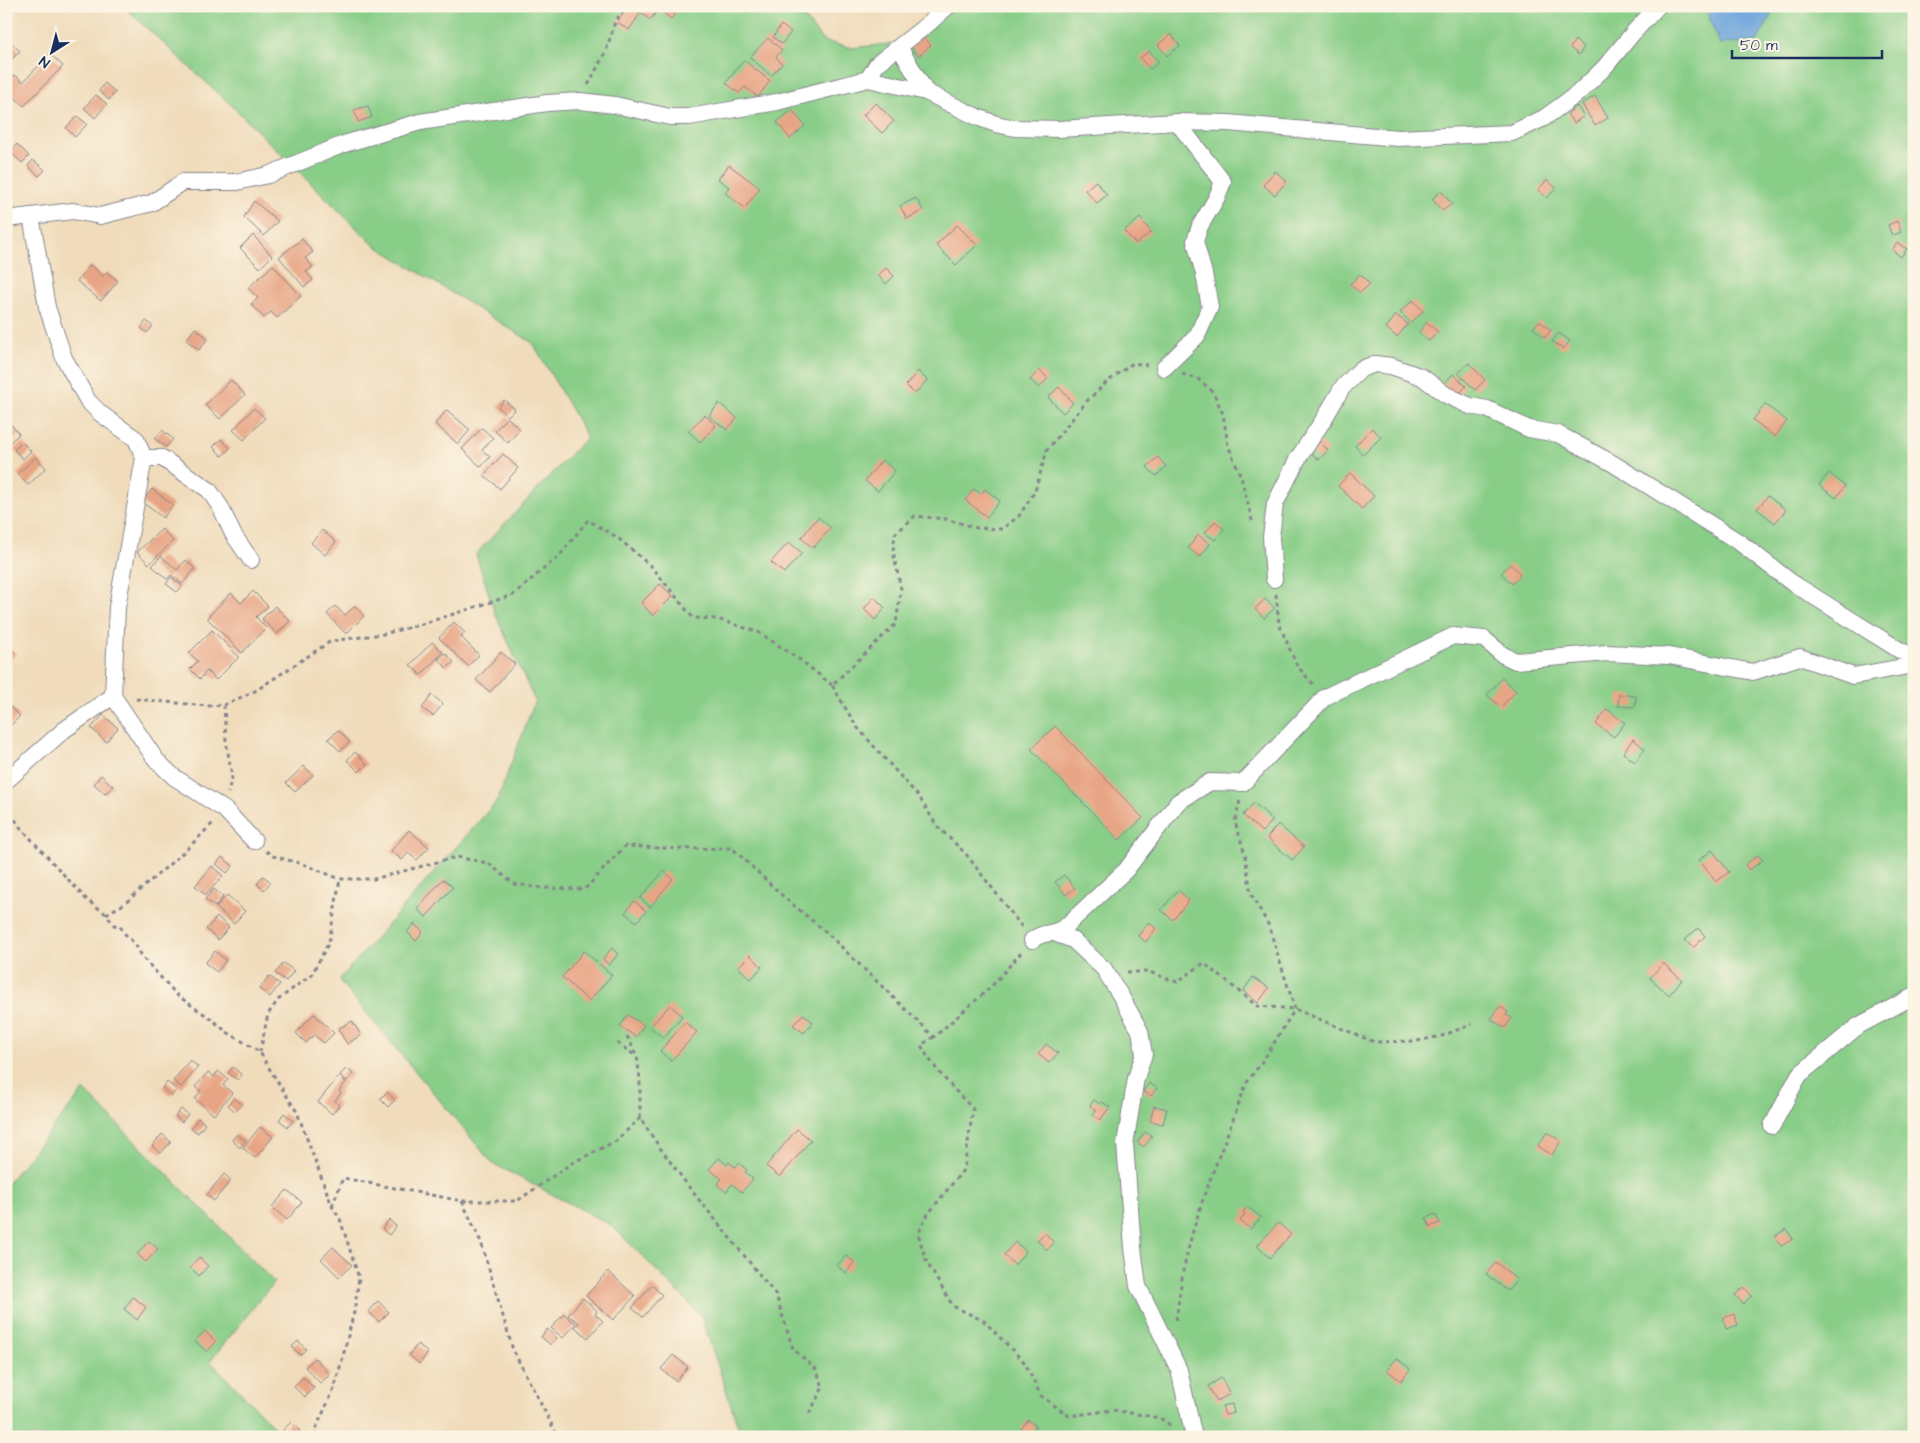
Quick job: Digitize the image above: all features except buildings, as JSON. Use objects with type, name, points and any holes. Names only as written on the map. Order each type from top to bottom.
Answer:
[{"type":"street","points":[[868,80],[877,64],[948,6]]},
{"type":"street","points":[[6,219],[73,210],[100,216],[152,203],[183,182],[237,182],[268,175],[344,144],[420,122],[548,103],[580,101],[615,105],[670,118],[689,117],[777,102],[868,80],[926,92],[996,124],[1015,128],[1059,129],[1176,122],[1228,123],[1398,138],[1512,133],[1544,118],[1578,94],[1604,68],[1658,6]]},
{"type":"street","points":[[899,47],[926,92]]},
{"type":"street","points":[[1164,368],[1197,336],[1210,307],[1195,241],[1200,226],[1216,199],[1223,182],[1176,122]]},
{"type":"street","points":[[30,216],[47,306],[64,358],[88,401],[101,414],[136,439],[144,458],[117,607],[113,696],[156,760],[174,777],[225,810],[254,841]]},
{"type":"street","points":[[1274,579],[1272,537],[1275,504],[1297,460],[1342,388],[1361,369],[1374,364],[1391,366],[1422,377],[1446,395],[1470,406],[1487,409],[1529,429],[1558,434],[1612,463],[1739,542],[1791,582],[1837,612],[1902,651],[1914,656]]},
{"type":"street","points":[[144,458],[162,458],[209,490],[221,508],[233,534],[251,560]]},
{"type":"street","points":[[1057,934],[1126,870],[1178,802],[1210,782],[1243,783],[1325,697],[1452,636],[1484,639],[1503,655],[1516,661],[1607,653],[1669,656],[1754,672],[1800,657],[1853,676],[1914,665]]},
{"type":"street","points":[[6,781],[64,730],[113,696]]},
{"type":"street","points":[[1032,940],[1044,932],[1057,934],[1073,940],[1104,969],[1140,1031],[1144,1054],[1136,1078],[1125,1144],[1138,1286],[1180,1370],[1194,1437]]},
{"type":"street","points":[[1772,1126],[1799,1075],[1858,1026],[1914,996]]},
{"type":"path","points":[[580,101],[606,51],[615,22],[626,6]]},
{"type":"path","points":[[832,685],[896,624],[901,589],[893,551],[895,534],[915,516],[946,518],[977,528],[1002,529],[1019,516],[1034,491],[1047,450],[1086,401],[1106,382],[1133,363],[1164,368],[1198,379],[1213,392],[1223,414],[1228,445],[1242,477],[1255,529]]},
{"type":"path","points":[[113,696],[166,703],[224,706],[255,690],[331,641],[383,634],[419,625],[513,594],[560,555],[588,520],[618,538],[652,567],[693,618],[717,619],[758,632],[798,659],[832,685],[856,726],[919,797],[937,826],[966,854],[1032,940],[990,988],[934,1037],[921,1045],[935,1069],[973,1109],[964,1169],[928,1214],[918,1234],[927,1263],[952,1306],[984,1321],[1025,1363],[1041,1396],[1069,1416],[1113,1410],[1160,1418],[1175,1428]]},
{"type":"path","points":[[1274,579],[1280,624],[1297,666],[1325,697]]},
{"type":"path","points":[[106,914],[124,904],[187,849],[225,810],[232,776],[226,741],[224,706]]},
{"type":"path","points":[[1175,1326],[1180,1286],[1192,1234],[1205,1193],[1246,1084],[1295,1009],[1268,924],[1251,894],[1244,854],[1235,822],[1243,783]]},
{"type":"path","points":[[6,806],[20,827],[86,899],[106,914],[114,925],[120,926],[143,958],[178,996],[227,1032],[260,1052],[298,1112],[332,1206],[340,1219],[359,1278],[354,1312],[342,1360],[334,1389],[316,1428],[316,1437]]},
{"type":"path","points":[[254,841],[273,856],[303,864],[340,879],[374,879],[456,857],[488,863],[514,884],[542,888],[585,889],[625,846],[679,849],[732,848],[785,898],[826,932],[934,1037]]},
{"type":"path","points":[[260,1052],[268,1014],[278,1000],[312,974],[329,942],[340,879]]},
{"type":"path","points":[[1120,967],[1128,973],[1149,972],[1177,982],[1204,963],[1257,1006],[1295,1009],[1374,1042],[1417,1041],[1442,1036],[1472,1024]]},
{"type":"path","points":[[627,1036],[637,1056],[640,1079],[640,1118],[692,1191],[776,1295],[794,1349],[816,1369],[823,1387],[809,1414]]},
{"type":"path","points":[[617,1043],[637,1056]]},
{"type":"path","points":[[332,1206],[343,1178],[462,1201],[517,1201],[572,1163],[616,1141],[640,1118]]},
{"type":"path","points":[[462,1201],[481,1242],[513,1350],[556,1433],[556,1437]]},
{"type":"green space","points":[[123,6],[795,6],[823,41],[852,48],[897,43],[947,6],[1707,6],[1711,23],[1720,44],[1757,41],[1770,18],[1773,6],[1914,6],[1914,1437],[737,1437],[740,1432],[701,1315],[611,1225],[492,1163],[339,980],[497,801],[535,701],[495,613],[476,554],[587,437],[533,343],[373,244],[229,103]]},
{"type":"green space","points":[[84,1090],[274,1282],[210,1361],[284,1437],[6,1437],[6,1185]]},
{"type":"water","points":[[1707,6],[1773,6],[1770,18],[1757,41],[1720,44],[1711,23]]}]
